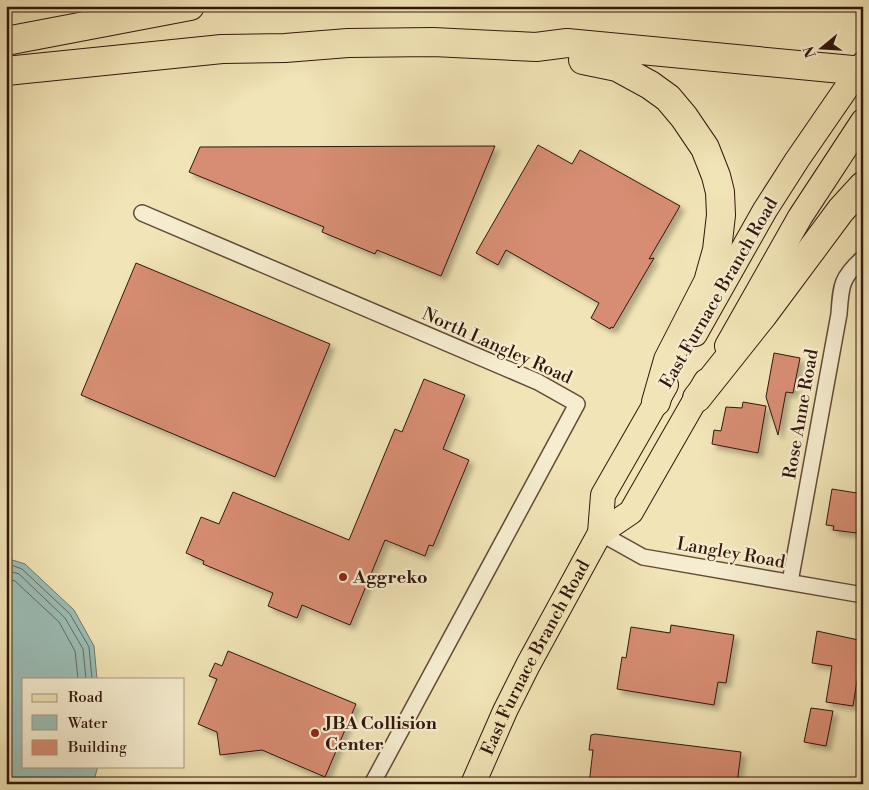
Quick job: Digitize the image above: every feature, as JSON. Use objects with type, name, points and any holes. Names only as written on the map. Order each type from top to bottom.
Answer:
[{"type":"highway","points":[[6,42],[190,6]]},
{"type":"highway","points":[[6,71],[222,49],[285,48],[348,43],[433,42],[536,48],[567,43],[836,70],[861,68]]},
{"type":"highway","points":[[536,48],[566,57],[617,67],[650,85],[668,98],[684,117],[705,148],[716,176],[720,192],[721,215],[717,250],[708,282],[668,360],[656,402]]},
{"type":"highway","points":[[697,398],[763,315],[841,210],[863,186]]},
{"type":"main road","name":"East Furnace Branch Road","points":[[473,784],[505,711],[528,665],[600,533],[603,496],[765,210],[861,68]]},
{"type":"main road","name":"East Furnace Branch Road","points":[[600,533],[630,512],[800,217],[863,121]]},
{"type":"street","name":"North Langley Road","points":[[142,213],[538,382],[578,404],[372,784]]},
{"type":"street","name":"Rose Anne Road","points":[[790,582],[839,314],[841,288],[848,271],[863,258]]},
{"type":"street","name":"Langley Road","points":[[600,533],[643,558],[863,595]]},
{"type":"water","points":[[6,558],[25,564],[74,610],[94,646],[97,678],[22,678],[22,768],[97,768],[93,784],[6,784]]},
{"type":"building","points":[[538,145],[572,164],[580,150],[680,206],[649,259],[654,258],[613,328],[611,327],[610,329],[591,318],[599,303],[506,250],[498,265],[476,253]]},
{"type":"building","points":[[495,146],[441,276],[377,250],[375,254],[322,232],[324,227],[189,172],[200,147]]},
{"type":"building","points":[[136,263],[330,344],[275,477],[81,395]]},
{"type":"building","points":[[774,353],[800,358],[793,393],[786,392],[778,435],[766,397]]},
{"type":"building","points":[[424,379],[465,395],[443,449],[469,460],[433,546],[429,545],[425,556],[385,540],[350,625],[302,605],[297,618],[268,606],[273,593],[203,564],[204,561],[186,553],[201,517],[219,524],[233,492],[349,540],[395,429],[402,432]]},
{"type":"building","points":[[743,402],[766,406],[758,453],[712,444],[714,430],[721,431],[726,407],[742,408]]},
{"type":"building","points":[[832,489],[863,494],[859,517],[863,518],[863,531],[857,530],[857,533],[833,530],[834,526],[826,525]]},
{"type":"building","points":[[671,625],[734,635],[726,683],[718,682],[714,705],[617,689],[622,657],[626,658],[631,627],[670,633]]},
{"type":"building","points":[[817,631],[863,641],[863,665],[861,674],[858,674],[853,706],[826,702],[832,666],[812,663]]},
{"type":"building","points":[[228,651],[356,704],[325,777],[262,750],[220,755],[217,732],[198,724],[217,679],[209,676],[215,663],[222,666]]},
{"type":"building","points":[[811,708],[833,711],[826,746],[804,742]]},
{"type":"building","points":[[591,735],[741,752],[737,784],[589,784],[593,750],[589,750]]},
{"type":"place","name":"Aggreko","points":[[343,577]]},
{"type":"place","name":"JBA Collision Center","points":[[315,733]]}]
